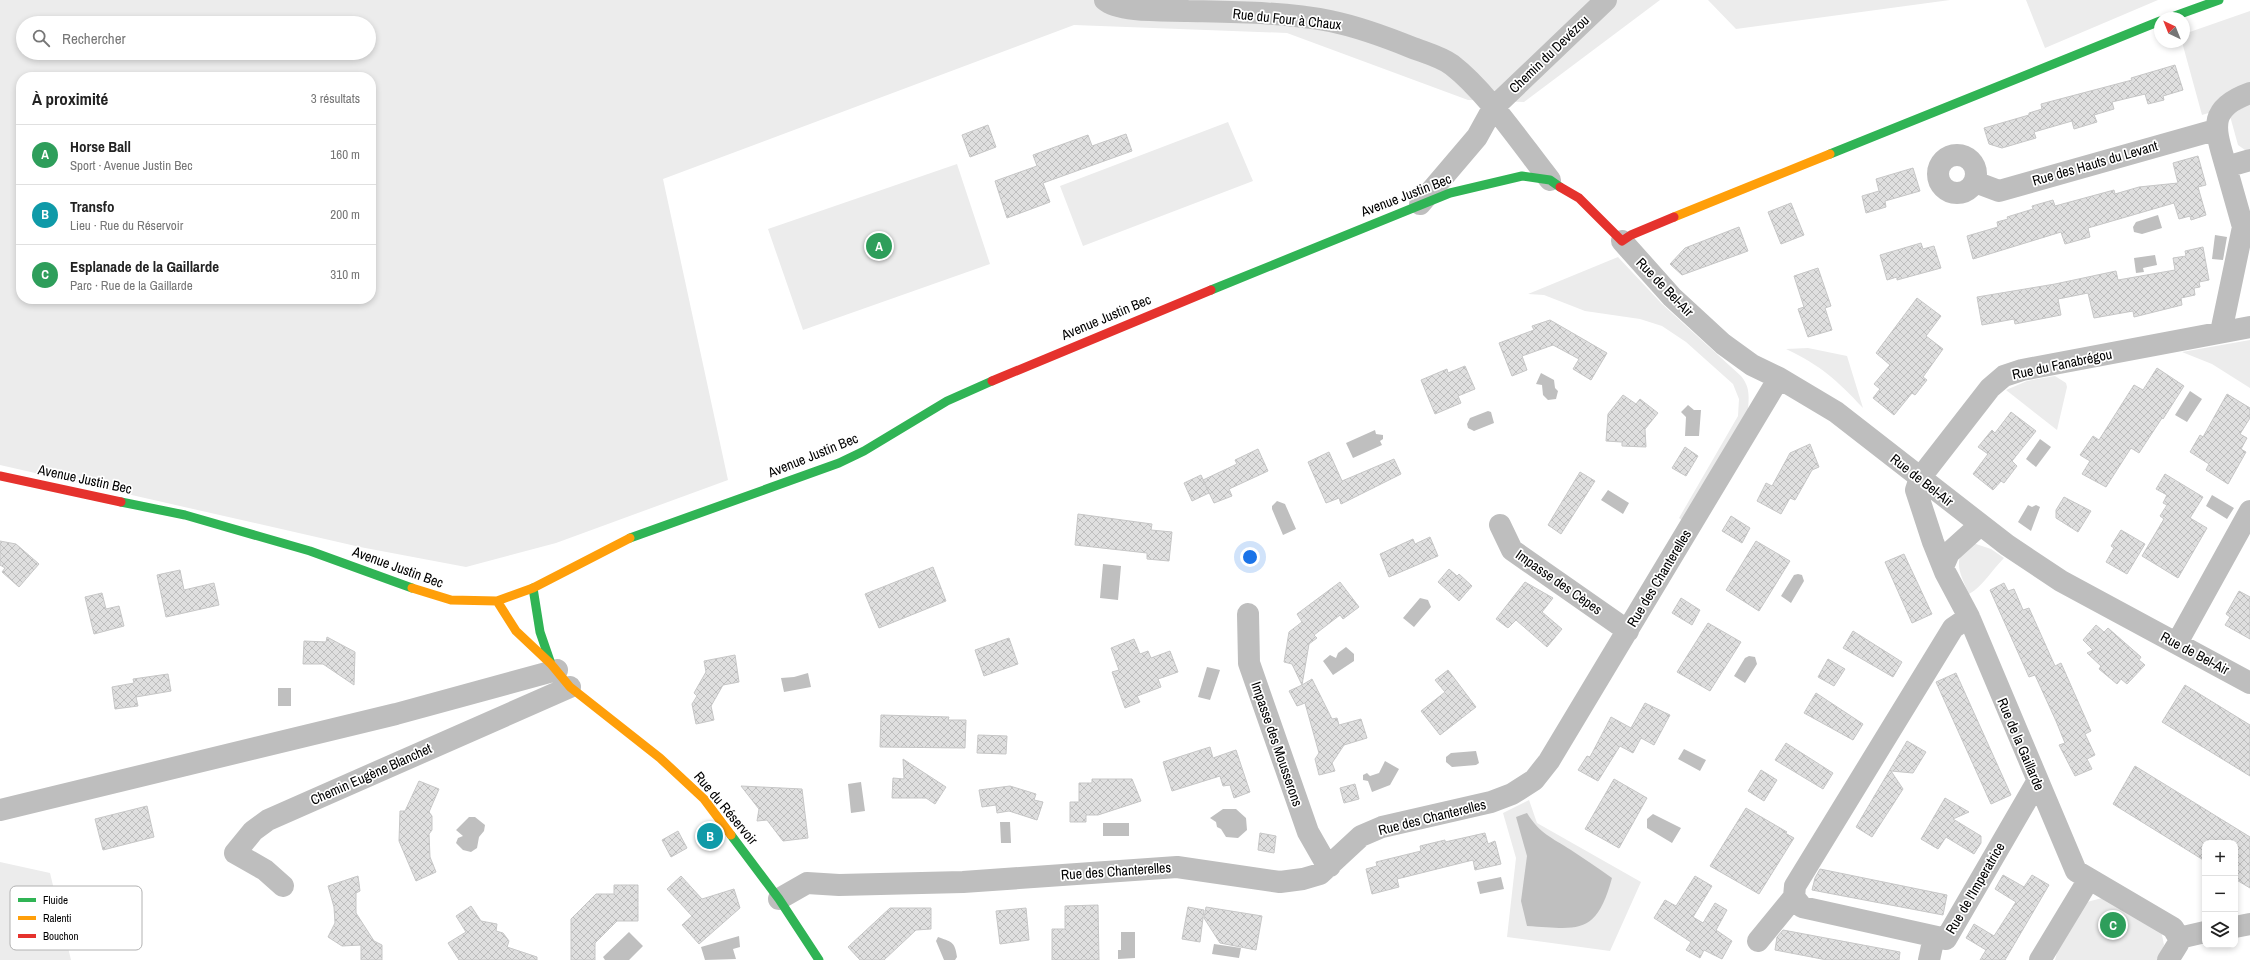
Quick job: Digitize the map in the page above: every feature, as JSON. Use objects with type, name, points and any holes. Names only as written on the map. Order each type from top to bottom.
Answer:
[{"type":"street","name":"Rue du Four à Chaux","points":[[1105,0],[1110,4],[1135,8],[1302,18],[1359,28],[1388,37],[1451,64],[1493,108],[1550,180]]},
{"type":"street","name":"Chemin du Devézou","points":[[1493,108],[1606,0]]},
{"type":"street","points":[[2186,12],[2219,0]]},
{"type":"street","points":[[1622,242],[1631,235],[2154,23]]},
{"type":"street","points":[[2221,332],[2242,227],[2216,130],[2221,114],[2225,108],[2233,101],[2250,94]]},
{"type":"street","points":[[1420,204],[1477,137],[1493,108]]},
{"type":"street","name":"Rue des Hauts du Levant","points":[[1975,182],[1999,191],[2216,130]]},
{"type":"street","points":[[2226,167],[2250,160]]},
{"type":"street","name":"Avenue Justin Bec","points":[[0,476],[185,515],[310,551],[432,596],[451,600],[497,601],[532,588],[623,541],[839,463],[864,451],[947,401],[1063,350],[1450,192],[1522,176],[1550,180],[1579,198],[1622,242]]},
{"type":"street","name":"Rue de Bel-Air","points":[[1622,242],[1672,297],[1723,344],[1752,365],[1779,378],[1836,412],[1980,525],[2061,581],[2250,683]]},
{"type":"street","name":"Rue du Fanabrégou","points":[[1920,478],[1990,388],[2004,376],[2022,370],[2250,327]]},
{"type":"street","name":"Rue des Chanterelles","points":[[779,899],[807,883],[839,885],[963,882],[1176,867],[1280,882],[1303,879],[1320,874],[1361,836],[1382,827],[1491,802],[1512,794],[1534,780],[1549,762],[1779,378]]},
{"type":"street","name":"Rue de la Gaillarde","points":[[1920,478],[1916,490],[1943,568],[1969,617],[2037,782],[2076,871],[2173,928],[2179,938]]},
{"type":"street","points":[[2177,643],[2250,511]]},
{"type":"street","name":"Impasse des Cèpes","points":[[1500,525],[1512,550],[1628,631]]},
{"type":"street","points":[[1943,568],[1949,553],[1980,525]]},
{"type":"street","name":"Rue du Réservoir","points":[[532,588],[540,632],[554,667]]},
{"type":"street","name":"Rue du Réservoir","points":[[497,601],[516,631],[554,667],[570,687],[660,758],[694,789],[725,825],[779,899],[819,960]]},
{"type":"street","name":"Impasse des Mousserons","points":[[1248,614],[1250,662],[1308,832],[1324,860],[1330,866]]},
{"type":"street","points":[[1758,941],[1794,897],[1795,886],[1867,765],[1953,628],[1969,617]]},
{"type":"street","points":[[0,810],[396,714],[554,667]]},
{"type":"street","name":"Chemin Eugène Blanchet","points":[[283,886],[265,870],[235,853],[253,831],[268,820],[570,687]]},
{"type":"street","name":"Rue de l'Imperatrice","points":[[1794,897],[1802,907],[1946,939],[2037,782]]},
{"type":"street","points":[[2040,960],[2089,879]]},
{"type":"street","points":[[2238,926],[2250,924]]},
{"type":"street","points":[[2168,960],[2178,944],[2179,938],[2202,933]]},
{"type":"street","points":[[1929,960],[1934,937]]},
{"type":"shaded area","points":[[0,0],[1660,0],[1524,102],[1468,100],[1287,33],[1074,25],[663,179],[728,480],[556,543],[466,567],[360,547],[0,465]]},
{"type":"shaded area","points":[[1708,0],[1950,0],[1736,29]]},
{"type":"shaded area","points":[[2026,0],[2158,0],[2045,48]]},
{"type":"shaded area","points":[[2250,11],[2250,84],[2215,111],[2202,115],[2184,48],[2190,48],[2190,32]]},
{"type":"shaded area","points":[[2250,103],[2250,149],[2245,150],[2238,145],[2230,116]]},
{"type":"shaded area","points":[[1228,122],[1253,181],[1083,246],[1060,186]]},
{"type":"shaded area","points":[[957,164],[990,264],[803,330],[768,229]]},
{"type":"shaded area","points":[[2158,215],[2162,228],[2142,234],[2134,232],[2133,227],[2136,222]]},
{"type":"shaded area","points":[[2215,235],[2227,237],[2223,260],[2212,259]]},
{"type":"shaded area","points":[[2155,255],[2157,265],[2143,268],[2144,272],[2136,273],[2134,258]]},
{"type":"shaded area","points":[[1618,257],[1662,304],[1741,376],[1746,384],[1749,396],[1748,410],[1683,521],[1679,518],[1738,416],[1739,399],[1733,384],[1686,342],[1662,326],[1640,319],[1585,311],[1544,295],[1528,294]]},
{"type":"shaded area","points":[[2250,340],[2250,388],[2212,364],[2182,352]]},
{"type":"shaded area","points":[[1808,348],[1847,356],[1863,408],[1828,374],[1809,361],[1786,349]]},
{"type":"shaded area","points":[[1541,373],[1554,380],[1555,388],[1558,391],[1556,399],[1548,400],[1543,395],[1542,385],[1536,384]]},
{"type":"shaded area","points":[[2055,376],[2066,383],[2067,387],[2057,430],[2006,390],[2027,381]]},
{"type":"shaded area","points":[[2190,391],[2202,399],[2187,422],[2175,415]]},
{"type":"shaded area","points":[[1688,405],[1694,410],[1701,410],[1699,436],[1685,436],[1686,417],[1681,412]]},
{"type":"shaded area","points":[[1488,411],[1491,412],[1494,423],[1474,431],[1468,428],[1467,424],[1470,418]]},
{"type":"shaded area","points":[[1375,430],[1376,434],[1383,435],[1383,439],[1380,441],[1382,445],[1353,458],[1346,443]]},
{"type":"shaded area","points":[[2040,439],[2051,447],[2036,467],[2026,459]]},
{"type":"shaded area","points":[[1608,490],[1629,503],[1623,514],[1601,500]]},
{"type":"shaded area","points":[[2212,495],[2234,508],[2227,519],[2206,506]]},
{"type":"shaded area","points":[[1277,501],[1285,504],[1296,529],[1283,535],[1272,509],[1272,506]]},
{"type":"shaded area","points":[[2028,505],[2032,507],[2036,505],[2040,507],[2031,531],[2018,522]]},
{"type":"shaded area","points":[[1973,543],[1991,549],[2004,558],[1983,582],[1969,594],[1960,572],[1959,560],[1961,554]]},
{"type":"shaded area","points":[[1103,564],[1121,566],[1118,600],[1100,598]]},
{"type":"shaded area","points":[[1794,575],[1802,575],[1804,581],[1791,603],[1781,596]]},
{"type":"shaded area","points":[[1420,598],[1428,600],[1431,607],[1414,627],[1403,618]]},
{"type":"shaded area","points":[[1346,647],[1354,654],[1354,661],[1333,675],[1323,661],[1330,655],[1336,658],[1338,653]]},
{"type":"shaded area","points":[[1749,656],[1755,657],[1757,664],[1745,683],[1734,676],[1745,658]]},
{"type":"shaded area","points":[[1207,667],[1220,670],[1210,700],[1198,697]]},
{"type":"shaded area","points":[[808,673],[811,687],[784,692],[781,678],[794,677]]},
{"type":"shaded area","points":[[278,688],[291,688],[291,706],[278,706]]},
{"type":"shaded area","points":[[1684,749],[1706,760],[1700,771],[1678,759]]},
{"type":"shaded area","points":[[1476,751],[1479,763],[1476,765],[1452,767],[1446,762],[1446,757],[1451,753]]},
{"type":"shaded area","points":[[1385,761],[1399,769],[1390,785],[1372,792],[1368,781],[1363,780],[1363,775],[1367,773],[1370,776],[1379,773]]},
{"type":"shaded area","points":[[861,782],[865,811],[851,813],[848,784]]},
{"type":"shaded area","points":[[1529,800],[1537,823],[1641,882],[1610,951],[1507,937],[1516,858],[1503,813]]},
{"type":"shaded area","points":[[1223,809],[1236,809],[1246,818],[1247,830],[1238,838],[1226,837],[1221,829],[1217,827],[1216,822],[1210,818]]},
{"type":"shaded area","points":[[1527,813],[1541,831],[1612,878],[1606,897],[1599,910],[1592,919],[1583,925],[1560,928],[1527,926],[1521,901],[1527,856],[1516,817]]},
{"type":"shaded area","points":[[1653,814],[1681,828],[1672,843],[1647,828],[1647,819]]},
{"type":"shaded area","points":[[469,817],[475,817],[485,825],[484,831],[479,837],[477,848],[471,852],[463,850],[456,843],[458,838],[463,836],[456,830]]},
{"type":"shaded area","points":[[1000,822],[1010,822],[1011,843],[1001,843]]},
{"type":"shaded area","points":[[1103,823],[1129,823],[1129,836],[1103,836]]},
{"type":"shaded area","points":[[0,862],[50,873],[53,886],[10,886],[10,950],[69,950],[71,960],[0,960]]},
{"type":"shaded area","points":[[1501,877],[1504,889],[1480,894],[1477,882]]},
{"type":"shaded area","points":[[2102,898],[2161,930],[2164,945],[2157,960],[2055,960],[2058,949],[2087,902]]},
{"type":"shaded area","points":[[629,932],[643,946],[629,960],[605,960],[603,957]]},
{"type":"shaded area","points":[[1121,932],[1135,932],[1135,958],[1118,959],[1118,950],[1121,950]]},
{"type":"shaded area","points":[[739,936],[740,947],[733,949],[736,959],[705,960],[701,947]]},
{"type":"shaded area","points":[[938,937],[951,942],[955,947],[957,957],[955,960],[944,960],[936,941]]},
{"type":"shaded area","points":[[1214,944],[1241,948],[1239,958],[1212,954]]},
{"type":"building","points":[[2175,65],[2183,90],[2163,96],[2164,100],[2148,104],[2145,94],[2112,102],[2114,109],[2094,115],[2097,122],[2074,129],[2072,121],[2034,132],[2036,138],[2002,148],[1989,144],[1984,128],[2029,115],[2029,113],[2042,109],[2041,104],[2132,80],[2131,78]]},
{"type":"building","points":[[988,125],[996,147],[970,157],[962,135]]},
{"type":"building","points":[[1126,134],[1132,151],[1043,183],[1050,202],[1007,218],[995,181],[1037,166],[1033,155],[1088,135],[1092,146]]},
{"type":"building","points":[[2198,156],[2206,185],[2198,187],[2206,215],[2191,220],[2190,216],[2179,219],[2174,203],[2088,228],[2090,237],[2065,244],[2061,232],[1973,259],[1967,236],[1998,227],[1997,222],[2008,219],[2007,217],[2033,209],[2032,206],[2053,200],[2055,206],[2114,190],[2115,194],[2139,187],[2178,183],[2173,163]]},
{"type":"building","points":[[1913,168],[1920,191],[1885,201],[1886,207],[1866,213],[1862,196],[1879,191],[1876,179]]},
{"type":"building","points":[[1791,203],[1804,235],[1781,244],[1768,212]]},
{"type":"building","points":[[1739,227],[1748,251],[1682,275],[1670,264],[1685,248]]},
{"type":"building","points":[[1921,243],[1923,249],[1934,246],[1941,268],[1897,280],[1897,277],[1887,280],[1880,255]]},
{"type":"building","points":[[2203,247],[2209,280],[2199,282],[2200,287],[2194,288],[2195,295],[2181,298],[2182,305],[2134,317],[2133,311],[2094,318],[2088,293],[2058,299],[2061,315],[2015,324],[2014,319],[1982,325],[1977,297],[2055,284],[2116,271],[2118,280],[2175,270],[2173,258],[2186,256],[2185,251]]},
{"type":"building","points":[[1818,268],[1831,306],[1825,308],[1832,330],[1808,337],[1798,309],[1804,307],[1794,276]]},
{"type":"building","points":[[1917,298],[1941,316],[1926,336],[1943,349],[1923,377],[1927,380],[1915,395],[1912,393],[1894,415],[1873,398],[1880,389],[1874,384],[1890,365],[1876,353]]},
{"type":"building","points":[[1550,320],[1607,353],[1591,380],[1573,369],[1579,359],[1553,345],[1522,356],[1527,370],[1512,376],[1499,343],[1534,330],[1532,326]]},
{"type":"building","points":[[1465,366],[1475,389],[1458,396],[1461,403],[1435,414],[1421,380],[1447,369],[1448,373]]},
{"type":"building","points":[[2157,368],[2184,386],[2139,453],[2131,448],[2106,487],[2082,474],[2090,461],[2080,455],[2093,436],[2099,440],[2134,385],[2143,390]]},
{"type":"building","points":[[2227,394],[2250,408],[2250,418],[2240,434],[2247,438],[2241,449],[2246,452],[2228,484],[2206,470],[2209,464],[2190,452],[2200,435],[2203,437]]},
{"type":"building","points":[[1623,395],[1636,404],[1640,399],[1658,413],[1645,429],[1646,447],[1622,446],[1622,442],[1606,441],[1608,414]]},
{"type":"building","points":[[2011,412],[2036,431],[2012,461],[2017,466],[2004,483],[2001,481],[1993,490],[1973,474],[1988,454],[1978,447],[1992,430],[1995,433]]},
{"type":"building","points":[[1810,444],[1819,467],[1812,470],[1795,500],[1790,498],[1781,514],[1757,501],[1766,483],[1772,486],[1790,453]]},
{"type":"building","points":[[1685,447],[1698,456],[1686,476],[1672,468]]},
{"type":"building","points":[[1258,449],[1268,471],[1229,489],[1232,496],[1214,503],[1203,480],[1237,464],[1235,460]]},
{"type":"building","points":[[1329,452],[1342,481],[1394,459],[1401,474],[1341,504],[1339,498],[1326,503],[1308,462]]},
{"type":"building","points":[[1580,472],[1595,481],[1561,534],[1548,525]]},
{"type":"building","points":[[2165,474],[2203,497],[2190,518],[2207,528],[2178,578],[2142,556],[2164,519],[2160,516],[2167,505],[2163,503],[2167,495],[2156,489]]},
{"type":"building","points":[[1201,475],[1209,493],[1192,501],[1184,483]]},
{"type":"building","points":[[2064,497],[2091,511],[2078,532],[2056,518],[2056,510]]},
{"type":"building","points":[[1078,514],[1152,524],[1151,530],[1172,532],[1169,561],[1147,559],[1147,553],[1075,545]]},
{"type":"building","points":[[1731,516],[1750,528],[1742,543],[1722,531]]},
{"type":"building","points":[[2121,530],[2145,544],[2127,574],[2106,562],[2114,548],[2111,546]]},
{"type":"building","points":[[1430,537],[1438,556],[1389,577],[1380,554],[1413,539],[1415,544]]},
{"type":"building","points":[[0,541],[16,544],[39,564],[19,587],[2,572],[5,568],[0,565]]},
{"type":"building","points":[[1756,541],[1790,561],[1759,611],[1726,590]]},
{"type":"building","points":[[1904,554],[1932,614],[1912,623],[1885,562]]},
{"type":"building","points":[[933,567],[946,601],[879,628],[865,594]]},
{"type":"building","points":[[1449,569],[1457,576],[1459,574],[1472,586],[1459,601],[1438,582]]},
{"type":"building","points":[[180,570],[184,590],[214,583],[219,605],[166,617],[157,575]]},
{"type":"building","points":[[1340,582],[1359,607],[1343,619],[1340,615],[1314,635],[1317,638],[1309,644],[1302,685],[1292,664],[1284,662],[1289,632],[1302,622],[1297,614]]},
{"type":"building","points":[[1525,582],[1553,598],[1542,612],[1562,629],[1547,647],[1516,620],[1508,628],[1496,619]]},
{"type":"building","points":[[2004,583],[2008,591],[2014,589],[2023,610],[2029,608],[2055,666],[2061,663],[2091,731],[2085,734],[2095,755],[2087,759],[2092,769],[2075,776],[2059,745],[2065,743],[2056,721],[2035,675],[2029,677],[1990,590]]},
{"type":"building","points":[[2239,591],[2250,597],[2250,639],[2225,625],[2230,617],[2226,614]]},
{"type":"building","points":[[102,593],[106,609],[119,606],[124,626],[94,634],[85,597]]},
{"type":"building","points":[[1681,598],[1700,610],[1692,625],[1672,613]]},
{"type":"building","points":[[1708,623],[1741,642],[1710,691],[1677,672]]},
{"type":"building","points":[[2096,625],[2104,632],[2108,628],[2141,657],[2139,660],[2145,665],[2127,684],[2121,679],[2117,684],[2099,669],[2101,666],[2087,653],[2093,650],[2083,640]]},
{"type":"building","points":[[1853,631],[1902,662],[1893,677],[1843,648]]},
{"type":"building","points":[[327,637],[355,652],[354,685],[323,664],[303,664],[304,641],[326,642]]},
{"type":"building","points":[[1009,638],[1018,664],[984,676],[975,650]]},
{"type":"building","points":[[1134,639],[1140,654],[1148,651],[1151,658],[1170,651],[1178,672],[1158,679],[1161,687],[1137,696],[1140,702],[1125,708],[1112,672],[1119,670],[1111,648]]},
{"type":"building","points":[[735,655],[739,682],[723,685],[711,706],[714,720],[696,724],[692,704],[697,696],[694,693],[706,672],[704,661]]},
{"type":"building","points":[[1828,659],[1845,669],[1834,686],[1818,677]]},
{"type":"building","points":[[1448,670],[1476,707],[1440,735],[1421,711],[1445,692],[1435,680]]},
{"type":"building","points":[[1956,673],[2011,795],[1991,804],[1936,682]]},
{"type":"building","points":[[168,674],[171,691],[136,697],[138,706],[115,709],[112,687],[134,683],[133,679]]},
{"type":"building","points":[[1312,679],[1332,719],[1337,718],[1339,725],[1361,719],[1367,738],[1344,745],[1332,763],[1335,771],[1319,775],[1315,759],[1319,753],[1305,703],[1297,706],[1289,691]]},
{"type":"building","points":[[2185,685],[2250,725],[2250,776],[2162,722]]},
{"type":"building","points":[[1816,693],[1863,724],[1853,740],[1804,713]]},
{"type":"building","points":[[1645,703],[1670,715],[1654,745],[1641,738],[1633,753],[1620,746],[1598,781],[1578,770],[1587,756],[1590,757],[1611,717],[1631,728]]},
{"type":"building","points":[[881,715],[949,717],[948,720],[966,720],[965,748],[880,747]]},
{"type":"building","points":[[978,735],[1007,736],[1006,754],[977,753]]},
{"type":"building","points":[[1907,741],[1926,752],[1913,773],[1891,771],[1903,789],[1872,837],[1856,827]]},
{"type":"building","points":[[1786,743],[1833,773],[1823,789],[1775,760]]},
{"type":"building","points":[[1210,747],[1213,758],[1236,750],[1250,792],[1234,798],[1230,785],[1223,786],[1220,776],[1172,791],[1163,762]]},
{"type":"building","points":[[903,759],[946,787],[935,804],[926,798],[892,798],[893,778],[904,779]]},
{"type":"building","points":[[2135,766],[2250,837],[2250,888],[2238,881],[2238,840],[2202,840],[2202,859],[2113,804]]},
{"type":"building","points":[[1761,770],[1777,780],[1764,801],[1748,791]]},
{"type":"building","points":[[1092,779],[1132,779],[1141,801],[1098,815],[1086,815],[1086,822],[1070,822],[1070,802],[1079,802],[1079,783],[1092,783]]},
{"type":"building","points":[[1614,779],[1647,798],[1619,848],[1585,829]]},
{"type":"building","points":[[419,781],[439,789],[429,812],[432,816],[432,830],[429,834],[430,857],[436,872],[416,881],[399,841],[400,811],[405,811]]},
{"type":"building","points":[[1355,784],[1359,799],[1344,803],[1340,788]]},
{"type":"building","points":[[741,786],[802,789],[808,838],[783,841],[767,820],[757,821],[759,809]]},
{"type":"building","points":[[1010,786],[1036,794],[1034,800],[1043,802],[1037,820],[1009,811],[997,813],[996,805],[982,807],[979,790]]},
{"type":"building","points":[[1945,798],[1969,812],[1953,819],[1981,836],[1981,843],[1974,854],[1946,837],[1938,849],[1921,839]]},
{"type":"building","points":[[147,806],[154,837],[103,850],[95,819]]},
{"type":"building","points":[[1746,808],[1787,832],[1785,833],[1794,838],[1759,894],[1710,866]]},
{"type":"building","points":[[678,831],[687,848],[671,857],[662,840]]},
{"type":"building","points":[[1260,833],[1276,836],[1274,853],[1258,850]]},
{"type":"building","points":[[1485,833],[1488,844],[1495,841],[1501,864],[1475,870],[1473,860],[1397,879],[1399,887],[1372,894],[1366,869],[1377,866],[1376,862],[1421,851],[1420,846]]},
{"type":"building","points":[[1820,869],[1947,895],[1943,915],[1812,890],[1815,878]]},
{"type":"building","points":[[2003,875],[2024,887],[2032,875],[2049,885],[2005,960],[1980,960],[1986,950],[1966,938],[1974,924],[1994,936],[2016,902],[1995,889]]},
{"type":"building","points":[[358,876],[360,891],[356,893],[356,913],[374,941],[382,945],[382,960],[361,960],[361,945],[342,946],[328,937],[335,923],[334,907],[328,886]]},
{"type":"building","points":[[681,876],[702,899],[734,889],[740,908],[699,944],[682,925],[692,916],[667,889]]},
{"type":"building","points":[[1695,876],[1712,886],[1693,917],[1703,923],[1715,903],[1727,910],[1716,930],[1732,941],[1722,959],[1704,950],[1700,958],[1686,950],[1691,942],[1654,918],[1665,900],[1676,906]]},
{"type":"building","points":[[614,885],[638,885],[638,921],[617,921],[595,943],[595,960],[571,960],[571,919],[596,894],[614,894]]},
{"type":"building","points":[[1098,905],[1099,960],[1052,960],[1052,929],[1065,929],[1065,906]]},
{"type":"building","points":[[471,906],[481,921],[497,924],[496,931],[503,933],[509,941],[507,947],[537,957],[537,960],[459,960],[448,943],[466,932],[456,916]]},
{"type":"building","points":[[1188,907],[1204,910],[1200,942],[1182,939]]},
{"type":"building","points":[[1206,907],[1262,916],[1256,950],[1220,943],[1204,918]]},
{"type":"building","points":[[890,908],[931,908],[931,929],[916,930],[884,960],[860,960],[848,947]]},
{"type":"building","points":[[1026,908],[1029,940],[1000,944],[996,911]]},
{"type":"building","points":[[1783,930],[1900,952],[1899,960],[1827,960],[1775,950],[1777,937]]},
{"type":"traffic: fast","points":[[2186,12],[2219,0]]},
{"type":"traffic: fast","points":[[1830,154],[2154,23]]},
{"type":"traffic: fast","points":[[1211,290],[1450,193],[1522,176],[1550,180],[1560,187]]},
{"type":"traffic: fast","points":[[630,538],[839,463],[864,451],[947,401],[992,381]]},
{"type":"traffic: fast","points":[[121,502],[185,515],[310,551],[412,588]]},
{"type":"traffic: fast","points":[[533,588],[540,632],[550,661]]},
{"type":"traffic: fast","points":[[731,835],[779,899],[819,960]]},
{"type":"traffic: slow","points":[[1674,217],[1830,154]]},
{"type":"traffic: slow","points":[[412,588],[451,600],[497,601],[533,588],[630,538]]},
{"type":"traffic: slow","points":[[497,601],[516,631],[551,664],[570,687],[660,758],[704,799],[731,835]]},
{"type":"traffic: jam","points":[[1560,187],[1579,198],[1622,241],[1631,235],[1674,217]]},
{"type":"traffic: jam","points":[[992,381],[1211,290]]},
{"type":"traffic: jam","points":[[0,476],[121,502]]},
{"type":"place","name":"Horse Ball","points":[[879,246]]},
{"type":"place","name":"Transfo","points":[[710,836]]},
{"type":"place","name":"Esplanade de la Gaillarde","points":[[2113,925]]}]
